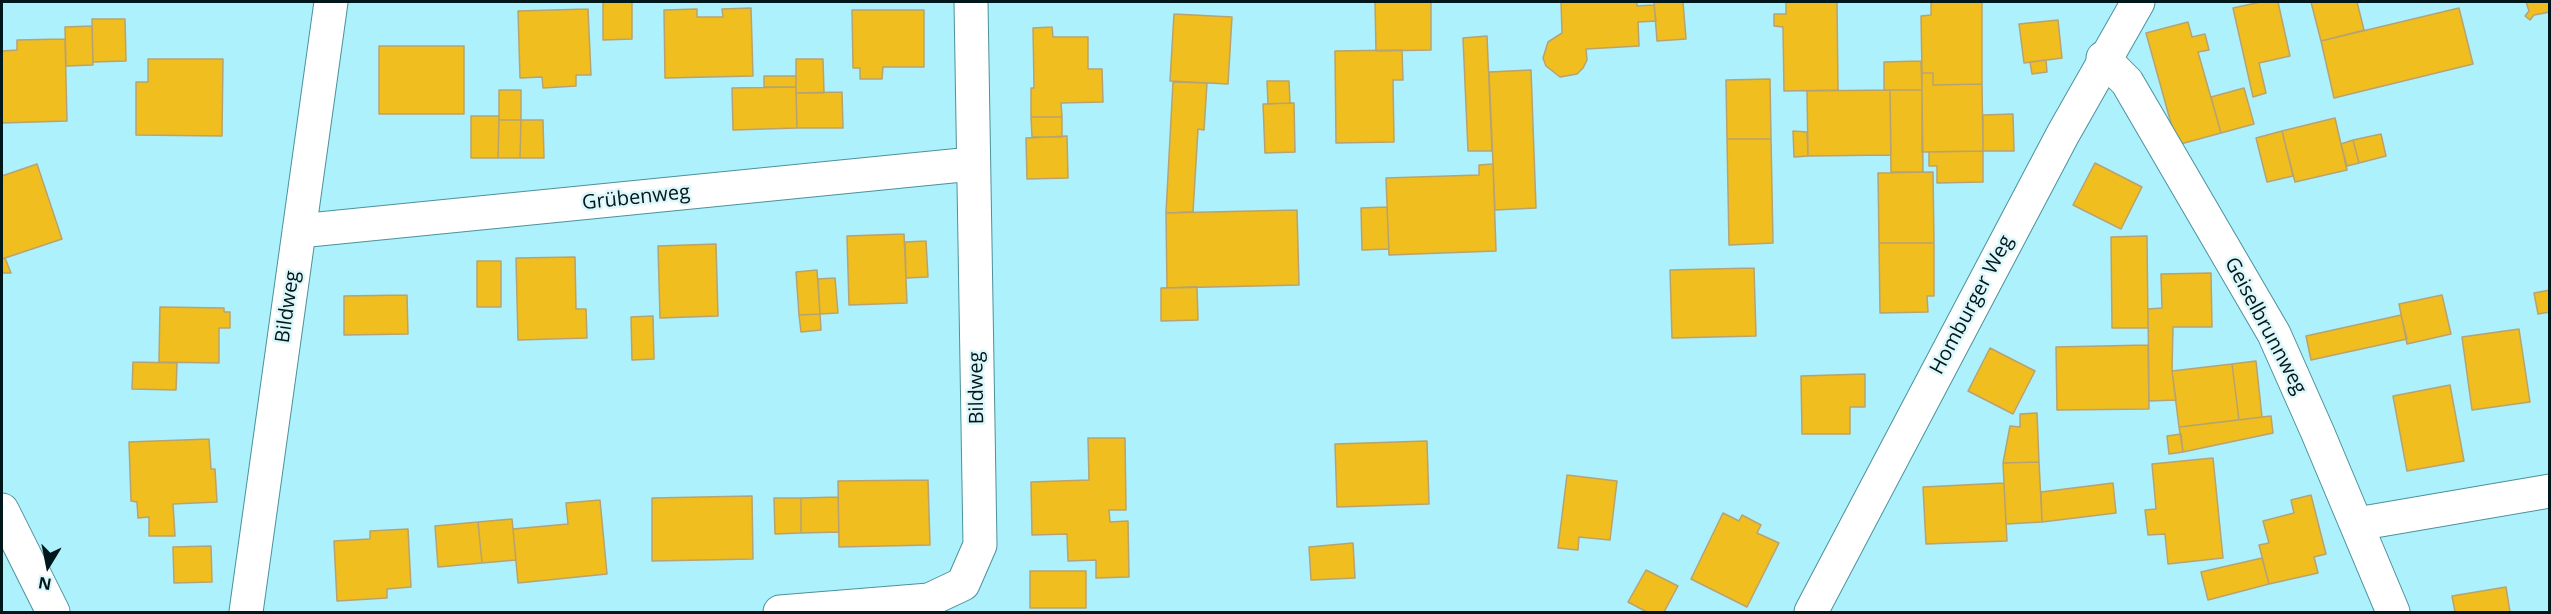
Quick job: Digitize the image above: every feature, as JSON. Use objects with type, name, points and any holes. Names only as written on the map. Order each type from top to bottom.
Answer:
[{"type":"street","name":"Bildweg","points":[[246,612],[331,2]]},
{"type":"street","name":"Bildweg","points":[[780,612],[929,600],[963,584],[980,545],[971,2]]},
{"type":"street","name":"Homburger Weg","points":[[1811,612],[2103,58],[2138,2]]},
{"type":"street","name":"Geiselbrunnweg","points":[[2103,58],[2127,82],[2274,334],[2393,612]]},
{"type":"street","name":"Grübenweg","points":[[299,231],[972,164]]},
{"type":"street","points":[[2357,524],[2550,491]]},
{"type":"street","points":[[2,510],[53,612]]},
{"type":"building","points":[[603,2],[632,2],[632,39],[603,40]]},
{"type":"building","points":[[1375,2],[1431,2],[1431,50],[1376,51]]},
{"type":"building","points":[[1561,2],[1637,2],[1637,6],[1654,5],[1656,21],[1638,22],[1639,46],[1586,49],[1587,60],[1583,68],[1577,74],[1560,77],[1546,66],[1543,58],[1548,42],[1562,33]]},
{"type":"building","points":[[1654,2],[1683,2],[1686,39],[1657,41]]},
{"type":"building","points":[[1786,2],[1837,2],[1838,90],[1784,91],[1783,27],[1774,26],[1774,14],[1786,14]]},
{"type":"building","points":[[1931,2],[1982,2],[1982,84],[1933,85],[1933,73],[1922,73],[1921,16],[1931,15]]},
{"type":"building","points":[[2261,2],[2278,2],[2290,56],[2259,63],[2266,93],[2253,97],[2233,8]]},
{"type":"building","points":[[2311,2],[2357,2],[2364,30],[2321,41]]},
{"type":"building","points":[[2526,2],[2550,2],[2550,12],[2534,15],[2530,20],[2525,16],[2529,11]]},
{"type":"building","points":[[751,8],[753,76],[665,78],[664,10],[697,9],[697,17],[723,17],[722,9]]},
{"type":"building","points":[[2459,8],[2473,64],[2334,98],[2321,41]]},
{"type":"building","points":[[588,9],[591,75],[576,75],[576,86],[543,88],[542,77],[520,78],[518,11]]},
{"type":"building","points":[[852,10],[924,10],[924,67],[883,67],[882,79],[860,79],[860,68],[853,68]]},
{"type":"building","points":[[1174,14],[1232,17],[1228,84],[1170,81]]},
{"type":"building","points":[[92,19],[125,19],[126,61],[93,62]]},
{"type":"building","points":[[2058,20],[2062,58],[2024,63],[2019,24]]},
{"type":"building","points":[[2188,22],[2192,37],[2205,34],[2209,50],[2198,52],[2221,133],[2177,145],[2146,33]]},
{"type":"building","points":[[92,26],[93,65],[66,66],[65,27]]},
{"type":"building","points":[[1052,27],[1053,37],[1088,37],[1088,69],[1102,69],[1103,102],[1061,103],[1062,117],[1031,117],[1031,88],[1034,88],[1033,28]]},
{"type":"building","points":[[1487,36],[1492,151],[1468,151],[1463,38]]},
{"type":"building","points":[[65,39],[67,121],[2,123],[2,51],[17,50],[17,40]]},
{"type":"building","points":[[379,46],[464,46],[464,114],[379,114]]},
{"type":"building","points":[[1402,50],[1403,80],[1393,80],[1394,142],[1336,143],[1335,51]]},
{"type":"building","points":[[148,59],[223,59],[222,136],[136,135],[136,82],[148,82]]},
{"type":"building","points":[[796,59],[823,59],[824,93],[796,93]]},
{"type":"building","points":[[2046,60],[2047,72],[2032,74],[2030,62]]},
{"type":"building","points":[[1921,61],[1922,90],[1884,90],[1884,62]]},
{"type":"building","points":[[1531,70],[1536,208],[1495,210],[1489,72]]},
{"type":"building","points":[[1922,73],[1933,73],[1933,85],[1982,84],[1983,151],[1922,152]]},
{"type":"building","points":[[764,76],[796,76],[796,87],[764,87]]},
{"type":"building","points":[[1770,79],[1771,139],[1727,139],[1726,80]]},
{"type":"building","points":[[1267,81],[1289,81],[1290,103],[1268,104]]},
{"type":"building","points":[[1173,82],[1207,83],[1204,130],[1198,129],[1193,212],[1166,213]]},
{"type":"building","points":[[796,87],[797,128],[733,130],[732,88]]},
{"type":"building","points":[[2244,88],[2254,124],[2221,133],[2211,97]]},
{"type":"building","points":[[499,90],[521,90],[521,120],[499,120]]},
{"type":"building","points":[[1890,90],[1891,155],[1808,156],[1807,91]]},
{"type":"building","points":[[1890,90],[1922,90],[1923,172],[1891,172]]},
{"type":"building","points":[[842,92],[843,128],[797,128],[796,93]]},
{"type":"building","points":[[1294,103],[1295,152],[1265,153],[1263,104]]},
{"type":"building","points":[[2013,114],[2014,151],[1983,151],[1983,115]]},
{"type":"building","points":[[471,116],[499,116],[498,158],[471,158]]},
{"type":"building","points":[[1031,117],[1062,117],[1062,137],[1032,137]]},
{"type":"building","points":[[2335,118],[2347,170],[2295,182],[2282,131]]},
{"type":"building","points":[[499,120],[521,120],[520,158],[498,158]]},
{"type":"building","points":[[521,120],[543,120],[544,158],[520,158]]},
{"type":"building","points":[[1793,131],[1807,132],[1808,156],[1794,157]]},
{"type":"building","points":[[2282,131],[2293,176],[2267,182],[2256,138]]},
{"type":"building","points":[[2381,134],[2386,156],[2359,163],[2353,140]]},
{"type":"building","points":[[1067,136],[1068,178],[1027,179],[1026,138]]},
{"type":"building","points":[[1727,139],[1771,139],[1773,243],[1729,245]]},
{"type":"building","points":[[2353,140],[2359,163],[2347,166],[2341,144]]},
{"type":"building","points":[[1983,151],[1983,182],[1937,183],[1937,166],[1929,166],[1929,152]]},
{"type":"building","points":[[2095,163],[2142,187],[2121,229],[2073,205]]},
{"type":"building","points":[[37,164],[62,239],[2,259],[2,176]]},
{"type":"building","points":[[1493,164],[1496,251],[1389,255],[1386,178],[1479,175],[1479,165]]},
{"type":"building","points":[[1933,172],[1934,243],[1879,243],[1878,173]]},
{"type":"building","points":[[1387,207],[1389,249],[1362,250],[1361,208]]},
{"type":"building","points":[[1297,210],[1299,285],[1167,288],[1166,213]]},
{"type":"building","points":[[904,234],[907,303],[849,305],[847,236]]},
{"type":"building","points":[[2147,236],[2148,328],[2112,328],[2111,237]]},
{"type":"building","points":[[926,241],[928,277],[906,278],[905,242]]},
{"type":"building","points":[[1879,243],[1934,243],[1934,296],[1927,296],[1928,312],[1880,313]]},
{"type":"building","points":[[716,244],[718,316],[660,318],[658,246]]},
{"type":"building","points":[[575,257],[576,309],[586,309],[587,338],[518,340],[516,258]]},
{"type":"building","points":[[5,258],[11,273],[2,273],[2,259]]},
{"type":"building","points":[[477,261],[501,261],[501,307],[477,307]]},
{"type":"building","points":[[1754,268],[1756,336],[1672,338],[1670,270]]},
{"type":"building","points":[[817,270],[820,314],[799,315],[796,272]]},
{"type":"building","points":[[2211,273],[2212,327],[2173,327],[2172,371],[2176,400],[2149,401],[2148,309],[2162,308],[2161,274]]},
{"type":"building","points":[[835,278],[838,313],[820,314],[818,279]]},
{"type":"building","points":[[1197,287],[1198,320],[1161,321],[1161,288]]},
{"type":"building","points":[[2550,290],[2550,312],[2538,314],[2534,293]]},
{"type":"building","points":[[407,295],[408,334],[344,335],[344,296]]},
{"type":"building","points":[[2442,295],[2451,334],[2407,344],[2399,304]]},
{"type":"building","points":[[160,307],[224,308],[224,312],[230,312],[230,328],[219,328],[219,363],[159,362]]},
{"type":"building","points":[[820,314],[821,330],[801,332],[799,315]]},
{"type":"building","points":[[2401,315],[2407,339],[2311,360],[2306,336]]},
{"type":"building","points":[[653,316],[654,359],[632,360],[631,317]]},
{"type":"building","points":[[2519,329],[2530,402],[2472,410],[2462,337]]},
{"type":"building","points":[[2148,345],[2149,409],[2057,410],[2056,347]]},
{"type":"building","points":[[1990,348],[2035,371],[2013,414],[1968,391]]},
{"type":"building","points":[[2256,361],[2262,417],[2239,420],[2232,364]]},
{"type":"building","points":[[133,362],[177,363],[176,390],[132,389]]},
{"type":"building","points":[[2232,364],[2239,420],[2179,427],[2172,371]]},
{"type":"building","points":[[1865,374],[1865,407],[1850,407],[1850,434],[1802,434],[1801,376]]},
{"type":"building","points":[[2450,385],[2464,461],[2407,471],[2393,396]]},
{"type":"building","points":[[2037,413],[2039,462],[2003,463],[2010,426],[2020,427],[2020,414]]},
{"type":"building","points":[[2271,416],[2273,433],[2183,452],[2179,427]]},
{"type":"building","points":[[2181,434],[2183,452],[2169,454],[2167,436]]},
{"type":"building","points":[[1088,438],[1125,438],[1126,510],[1109,510],[1110,522],[1128,521],[1129,577],[1096,578],[1096,560],[1068,561],[1067,534],[1032,535],[1031,482],[1089,480]]},
{"type":"building","points":[[209,439],[211,469],[215,469],[217,502],[173,504],[175,536],[149,536],[149,517],[138,518],[137,502],[131,501],[129,442]]},
{"type":"building","points":[[1427,441],[1429,504],[1337,507],[1335,444]]},
{"type":"building","points":[[2213,458],[2223,558],[2168,564],[2165,534],[2148,535],[2145,510],[2156,509],[2152,464]]},
{"type":"building","points":[[2039,462],[2042,522],[2006,524],[2003,463]]},
{"type":"building","points":[[1567,475],[1617,481],[1610,540],[1579,537],[1578,550],[1558,548]]},
{"type":"building","points":[[928,480],[930,545],[839,547],[838,481]]},
{"type":"building","points":[[2004,483],[2007,541],[1926,544],[1923,487]]},
{"type":"building","points":[[2113,483],[2116,513],[2042,522],[2041,492]]},
{"type":"building","points":[[2311,495],[2326,554],[2314,557],[2318,573],[2269,584],[2259,545],[2269,543],[2263,521],[2294,513],[2291,500]]},
{"type":"building","points":[[752,496],[753,559],[652,561],[652,498]]},
{"type":"building","points":[[838,497],[839,532],[801,533],[801,498]]},
{"type":"building","points":[[774,498],[801,498],[801,533],[775,534]]},
{"type":"building","points":[[600,500],[607,574],[518,583],[513,529],[568,524],[566,503]]},
{"type":"building","points":[[1723,513],[1739,521],[1742,515],[1761,525],[1757,533],[1779,543],[1747,607],[1691,579]]},
{"type":"building","points":[[512,519],[516,560],[482,563],[478,522]]},
{"type":"building","points":[[478,522],[482,563],[438,567],[435,526]]},
{"type":"building","points":[[408,529],[411,587],[387,589],[387,598],[337,601],[334,541],[370,539],[370,531]]},
{"type":"building","points":[[1353,543],[1355,578],[1311,580],[1309,547]]},
{"type":"building","points":[[211,546],[212,582],[174,583],[173,547]]},
{"type":"building","points":[[2262,558],[2269,584],[2208,600],[2201,572]]},
{"type":"building","points":[[1646,570],[1678,586],[1664,612],[1647,612],[1628,602]]},
{"type":"building","points":[[1030,571],[1086,571],[1086,608],[1030,608]]},
{"type":"building","points":[[2506,587],[2510,612],[2455,612],[2452,596]]}]
